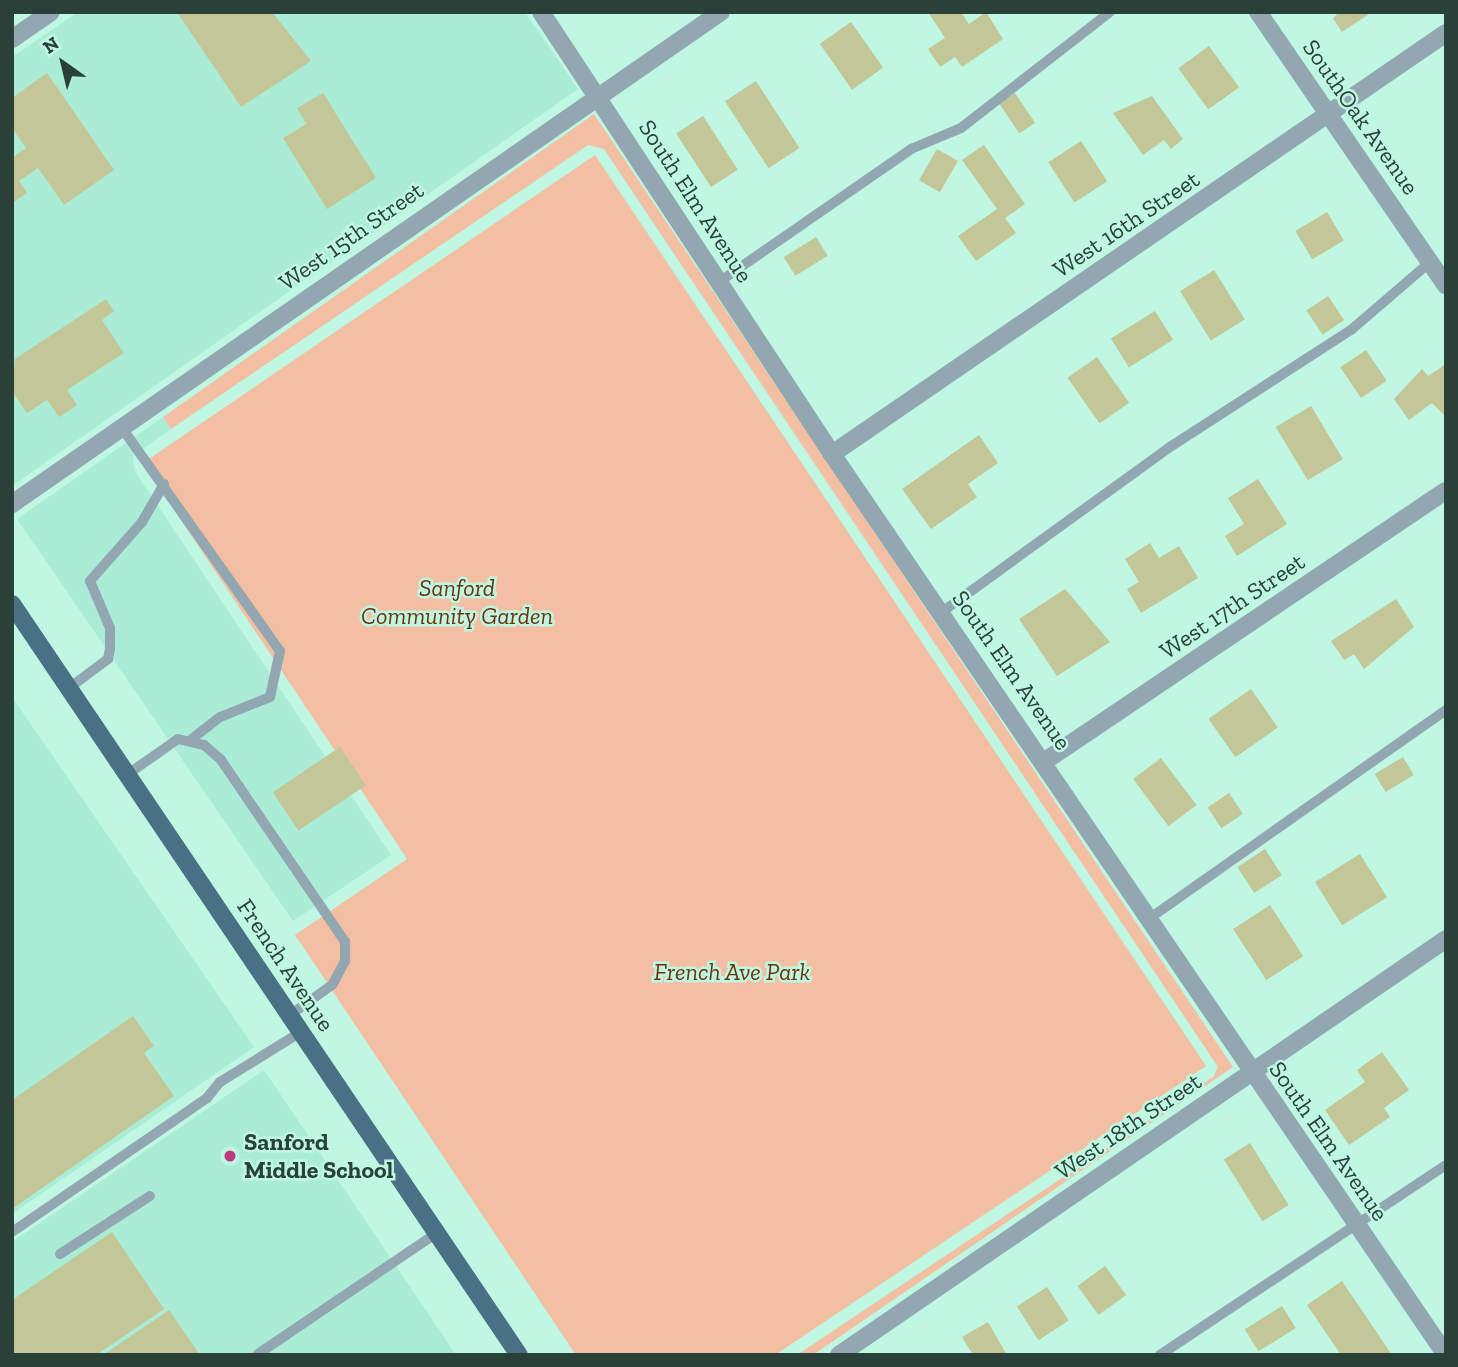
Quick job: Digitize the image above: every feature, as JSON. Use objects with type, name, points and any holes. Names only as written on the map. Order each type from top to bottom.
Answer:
[{"type":"main road","name":"French Avenue","points":[[12,604],[519,1355]]},
{"type":"street","points":[[12,39],[51,12]]},
{"type":"street","name":"South Elm Avenue","points":[[541,12],[832,454],[1045,761],[1251,1072],[1446,1355]]},
{"type":"street","name":"West 15th Street","points":[[12,504],[597,94],[721,12]]},
{"type":"street","name":"SouthOak Avenue","points":[[1258,12],[1439,271]]},
{"type":"street","name":"West 16th Street","points":[[832,454],[1446,33]]},
{"type":"street","name":"West 17th Street","points":[[1045,761],[1446,491]]},
{"type":"street","name":"West 18th Street","points":[[839,1355],[1446,939]]},
{"type":"lane","points":[[719,282],[911,149],[961,128],[1110,12]]},
{"type":"lane","points":[[942,612],[1170,447],[1439,271]]},
{"type":"lane","points":[[122,428],[280,651],[270,697],[220,717],[192,739]]},
{"type":"lane","points":[[69,688],[108,659],[110,628],[90,581],[142,523],[164,484]]},
{"type":"lane","points":[[1150,918],[1446,710]]},
{"type":"lane","points":[[128,774],[178,739],[192,739],[221,760],[345,942],[345,961],[332,985],[290,1015]]},
{"type":"lane","points":[[12,1232],[207,1098],[220,1082],[301,1032]]},
{"type":"lane","points":[[1160,1355],[1310,1251],[1358,1227],[1446,1165]]},
{"type":"lane","points":[[60,1254],[150,1196]]},
{"type":"lane","points":[[258,1354],[437,1233]]},
{"type":"shaded area","points":[[78,12],[525,12],[578,89],[12,486],[12,57]]},
{"type":"shaded area","points":[[163,417],[171,429],[133,456],[134,470],[391,855],[293,921],[17,519]]},
{"type":"shaded area","points":[[12,697],[254,1047],[12,1214]]},
{"type":"shaded area","name":"Sanford Middle School","points":[[264,1070],[456,1355],[12,1355],[12,1242]]},
{"type":"green space","points":[[594,114],[1233,1067],[813,1355],[797,1355],[1213,1077],[1218,1067],[604,149],[588,145],[171,429],[163,417]]},
{"type":"green space","name":"French Ave Park","points":[[595,155],[1206,1066],[775,1355],[576,1355],[295,935],[407,859],[143,463]]},
{"type":"building","points":[[177,12],[272,12],[311,61],[241,107]]},
{"type":"building","points":[[928,12],[961,12],[969,24],[986,12],[1003,39],[962,67],[955,57],[940,67],[928,49],[945,38]]},
{"type":"building","points":[[1340,12],[1372,12],[1342,32],[1333,18]]},
{"type":"building","points":[[851,22],[883,68],[852,90],[820,44]]},
{"type":"building","points":[[1209,46],[1239,87],[1208,110],[1178,68]]},
{"type":"building","points":[[47,73],[114,170],[64,205],[38,168],[19,181],[27,193],[12,203],[12,158],[26,148],[12,128],[12,98]]},
{"type":"building","points":[[756,81],[800,148],[769,168],[725,101]]},
{"type":"building","points":[[323,93],[376,178],[327,209],[283,138],[306,124],[297,108]]},
{"type":"building","points":[[1015,93],[1035,123],[1019,133],[999,104]]},
{"type":"building","points":[[1152,96],[1183,139],[1171,149],[1164,140],[1143,155],[1113,113]]},
{"type":"building","points":[[703,116],[738,170],[711,187],[676,133]]},
{"type":"building","points":[[1081,141],[1107,181],[1074,202],[1048,162]]},
{"type":"building","points":[[984,145],[1025,204],[1005,218],[1016,233],[976,261],[958,236],[997,209],[962,160]]},
{"type":"building","points":[[937,149],[958,161],[940,192],[919,180]]},
{"type":"building","points":[[1327,212],[1344,240],[1312,259],[1295,231]]},
{"type":"building","points":[[816,237],[828,256],[795,276],[784,257]]},
{"type":"building","points":[[1214,270],[1245,319],[1211,340],[1180,291]]},
{"type":"building","points":[[1328,296],[1344,320],[1323,335],[1306,311]]},
{"type":"building","points":[[106,299],[114,311],[102,320],[124,353],[67,390],[77,405],[59,417],[47,400],[27,413],[12,391],[15,359]]},
{"type":"building","points":[[1155,311],[1173,340],[1129,367],[1111,339]]},
{"type":"building","points":[[1366,350],[1387,381],[1361,398],[1340,367]]},
{"type":"building","points":[[1097,357],[1129,403],[1100,424],[1068,378]]},
{"type":"building","points":[[1446,364],[1446,417],[1432,403],[1409,420],[1394,399],[1422,369],[1428,376]]},
{"type":"building","points":[[1311,406],[1343,459],[1308,480],[1276,427]]},
{"type":"building","points":[[979,435],[998,463],[968,484],[977,497],[931,529],[902,489]]},
{"type":"building","points":[[1258,479],[1287,524],[1237,556],[1225,536],[1244,524],[1228,498]]},
{"type":"building","points":[[1150,543],[1159,558],[1179,546],[1198,578],[1141,613],[1127,589],[1139,582],[1125,559]]},
{"type":"building","points":[[1065,589],[1110,642],[1057,676],[1019,619]]},
{"type":"building","points":[[1396,599],[1414,627],[1364,669],[1354,654],[1344,660],[1331,641]]},
{"type":"building","points":[[1251,689],[1278,728],[1235,757],[1208,719]]},
{"type":"building","points":[[340,747],[366,785],[299,830],[273,792]]},
{"type":"building","points":[[1403,757],[1414,775],[1386,792],[1375,774]]},
{"type":"building","points":[[1161,758],[1197,805],[1169,826],[1133,779]]},
{"type":"building","points":[[1229,793],[1243,814],[1221,828],[1207,808]]},
{"type":"building","points":[[1265,849],[1282,875],[1254,893],[1237,867]]},
{"type":"building","points":[[1360,854],[1387,897],[1342,925],[1315,882]]},
{"type":"building","points":[[1270,905],[1303,956],[1266,980],[1233,929]]},
{"type":"building","points":[[133,1016],[154,1046],[144,1053],[174,1096],[12,1209],[12,1100]]},
{"type":"building","points":[[1382,1052],[1409,1090],[1384,1108],[1390,1117],[1349,1145],[1325,1110],[1365,1082],[1357,1070]]},
{"type":"building","points":[[1250,1143],[1289,1205],[1262,1221],[1224,1159]]},
{"type":"building","points":[[112,1232],[164,1309],[96,1355],[12,1355],[12,1300]]},
{"type":"building","points":[[1105,1266],[1126,1295],[1099,1315],[1077,1286]]},
{"type":"building","points":[[1342,1281],[1392,1355],[1341,1355],[1307,1305]]},
{"type":"building","points":[[1047,1287],[1069,1321],[1039,1340],[1017,1307]]},
{"type":"building","points":[[1282,1306],[1296,1328],[1258,1351],[1245,1329]]},
{"type":"building","points":[[169,1310],[200,1355],[103,1355]]},
{"type":"building","points":[[988,1322],[1007,1355],[973,1355],[962,1337]]},
{"type":"place","name":"Sanford Middle School","points":[[230,1156]]},
{"type":"park label","name":"Sanford Community Garden","points":[[457,602]]}]
